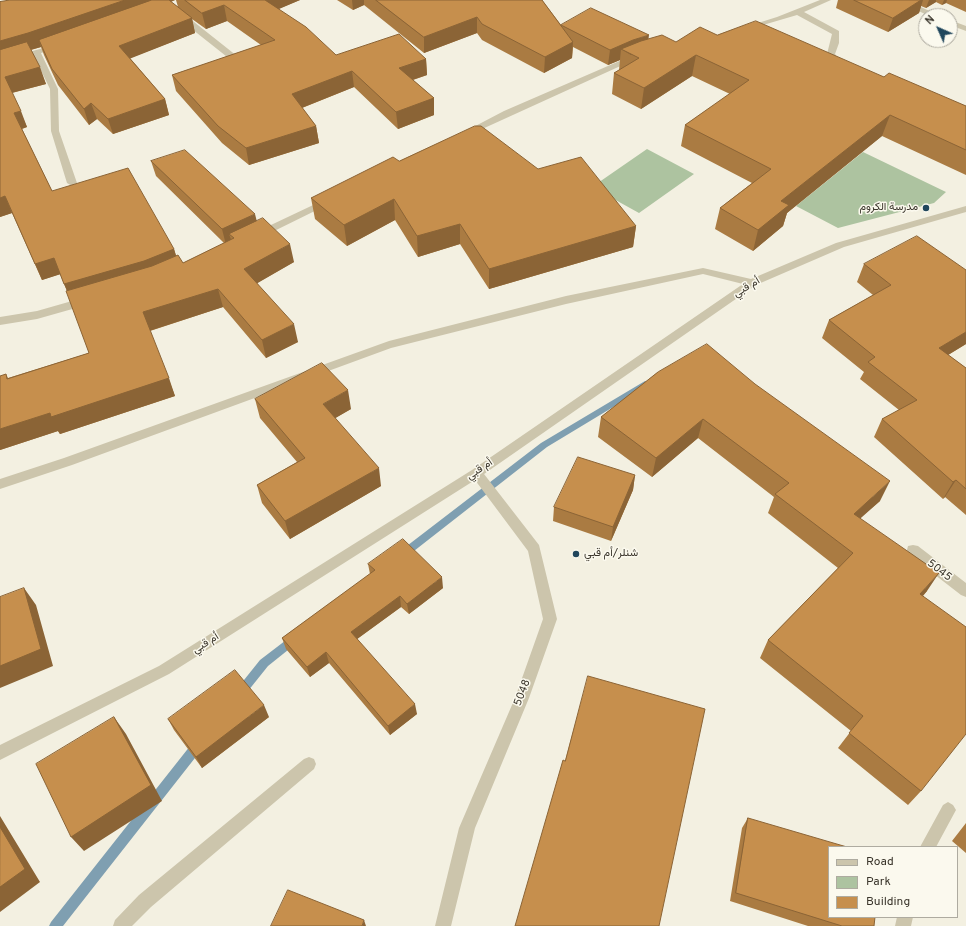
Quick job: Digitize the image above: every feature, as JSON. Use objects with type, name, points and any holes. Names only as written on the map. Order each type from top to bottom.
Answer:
[{"type":"street","points":[[735,31],[780,19],[827,0]]},
{"type":"street","points":[[900,0],[918,8]]},
{"type":"street","points":[[176,12],[239,62]]},
{"type":"street","points":[[797,12],[826,26],[836,34],[835,43],[831,54],[838,65],[851,71]]},
{"type":"street","points":[[0,63],[67,43]]},
{"type":"street","points":[[37,53],[54,89],[55,130],[72,183]]},
{"type":"street","points":[[457,138],[507,114],[642,56]]},
{"type":"street","points":[[250,239],[336,197]]},
{"type":"street","name":"أم قبي","points":[[0,753],[164,670],[476,473],[752,283],[840,245],[966,209]]},
{"type":"street","points":[[0,484],[68,462],[389,345],[566,300],[703,271],[752,283]]},
{"type":"street","points":[[0,321],[37,315],[96,298]]},
{"type":"street","name":"5048","points":[[443,926],[467,828],[522,698],[550,619],[534,548],[476,473]]},
{"type":"street","name":"5045","points":[[913,550],[966,591]]},
{"type":"street","points":[[121,926],[145,901],[309,764]]},
{"type":"street","points":[[929,846],[948,810]]},
{"type":"green space","points":[[647,149],[694,174],[639,213],[592,187]]},
{"type":"green space","points":[[863,152],[946,192],[934,203],[838,228],[796,206]]},
{"type":"building","points":[[10,0],[125,0],[0,41],[0,2]]},
{"type":"building","points":[[152,0],[169,0],[192,18],[119,46],[165,99],[108,119],[91,103],[84,109],[52,69],[39,40]]},
{"type":"building","points":[[185,0],[265,0],[306,27],[336,55],[399,34],[426,59],[399,68],[434,98],[396,112],[352,71],[292,94],[316,126],[246,148],[218,126],[172,75],[275,40],[224,5],[202,13]]},
{"type":"building","points":[[376,0],[542,0],[573,42],[545,57],[482,24],[477,17],[424,37]]},
{"type":"building","points":[[854,0],[921,0],[893,18]]},
{"type":"building","points":[[591,8],[649,35],[610,50],[561,25]]},
{"type":"building","points":[[756,21],[884,77],[889,73],[966,106],[966,150],[890,115],[781,201],[789,205],[758,230],[720,208],[771,169],[685,125],[749,80],[696,55],[644,88],[614,73],[639,58],[621,49],[641,41],[662,35],[676,42],[700,27],[717,35]]},
{"type":"building","points":[[27,42],[40,67],[5,77],[21,111],[14,113],[52,191],[128,168],[174,249],[144,261],[64,284],[54,258],[35,264],[5,196],[0,198],[0,50]]},
{"type":"building","points":[[475,126],[481,126],[538,169],[581,157],[636,226],[489,269],[460,224],[417,236],[394,199],[344,225],[311,198],[393,157],[399,161]]},
{"type":"building","points":[[185,150],[255,214],[222,229],[151,161]]},
{"type":"building","points":[[263,218],[290,244],[244,269],[294,324],[262,340],[218,289],[143,312],[169,378],[51,417],[50,413],[0,429],[0,376],[6,374],[7,379],[89,353],[66,291],[152,266],[178,255],[183,263],[234,238],[229,234]]},
{"type":"building","points":[[917,236],[966,270],[966,332],[939,348],[966,368],[966,489],[956,480],[953,482],[882,419],[917,400],[868,362],[875,357],[829,320],[891,285],[864,264]]},
{"type":"building","points":[[707,344],[755,384],[890,481],[854,514],[939,573],[920,594],[966,627],[966,734],[921,791],[849,733],[863,716],[768,640],[853,553],[775,494],[789,483],[703,419],[656,458],[601,417],[658,372]]},
{"type":"building","points":[[322,363],[348,390],[323,404],[379,468],[285,521],[257,485],[305,458],[255,399]]},
{"type":"building","points":[[578,457],[635,475],[613,527],[554,507]]},
{"type":"building","points":[[403,539],[442,577],[407,604],[400,596],[351,632],[415,704],[388,726],[326,652],[307,667],[282,638],[375,570],[368,564]]},
{"type":"building","points":[[24,588],[41,649],[0,666],[0,597]]},
{"type":"building","points":[[235,670],[264,705],[196,757],[168,719]]},
{"type":"building","points":[[588,676],[705,709],[659,926],[515,926],[563,760],[565,761]]},
{"type":"building","points":[[114,717],[151,785],[71,837],[36,764]]},
{"type":"building","points":[[748,818],[844,846],[828,846],[828,918],[875,918],[874,926],[842,926],[736,893]]},
{"type":"building","points":[[0,827],[25,869],[0,887]]},
{"type":"building","points":[[288,890],[364,920],[362,926],[271,926]]},
{"type":"waterway","points":[[402,555],[544,445],[645,384]]},
{"type":"waterway","points":[[240,693],[264,663],[294,639]]},
{"type":"waterway","points":[[55,926],[198,745]]},
{"type":"place","name":"مدرسة الكروم","points":[[926,208]]},
{"type":"place","name":"شنلر/أم قبي","points":[[576,554]]}]
